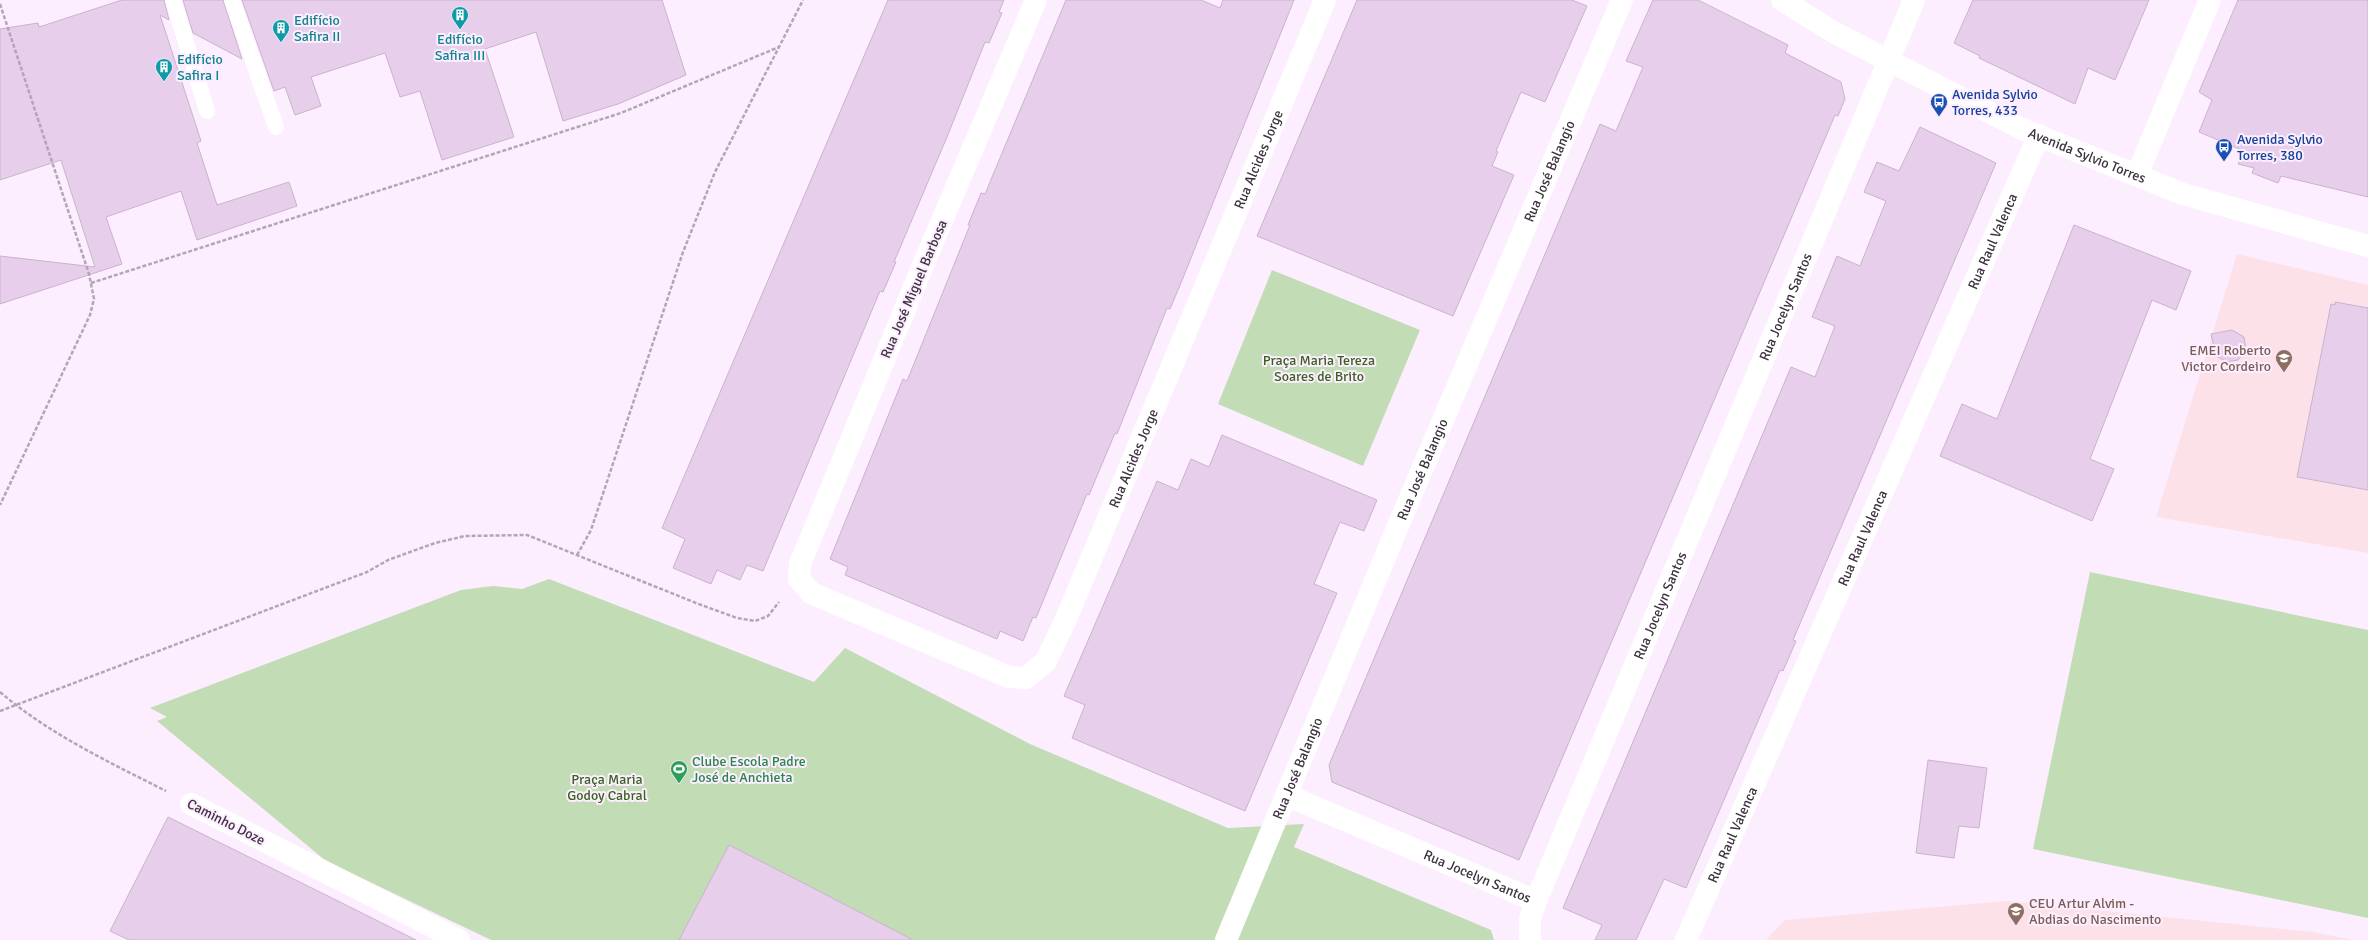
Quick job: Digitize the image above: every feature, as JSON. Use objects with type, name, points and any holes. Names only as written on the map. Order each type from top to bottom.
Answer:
[{"type":"street","name":"Rua José Miguel Barbosa","points":[[799,579],[800,564],[926,258],[1036,0]]},
{"type":"street","name":"Rua Alcides Jorge","points":[[799,579],[811,593],[1009,677],[1026,678],[1046,661],[1066,620],[1325,0]]},
{"type":"street","name":"Rua José Balangio","points":[[1226,940],[1622,0]]},
{"type":"street","name":"Avenida Sylvio Torres","points":[[1782,0],[1835,32],[1888,60],[2039,135],[2183,194],[2368,246]]},
{"type":"street","name":"Rua Jocelyn Santos","points":[[1286,795],[1536,901],[1914,0]]},
{"type":"street","points":[[2137,175],[2210,0]]},
{"type":"street","name":"Rua Raul Valenca","points":[[1686,940],[2039,135]]},
{"type":"street","name":"Caminho Doze","points":[[191,804],[459,940]]},
{"type":"street","points":[[1530,940],[1530,919],[1536,901]]},
{"type":"lane","points":[[173,0],[207,111]]},
{"type":"lane","points":[[232,0],[276,127]]},
{"type":"path","points":[[577,555],[591,530],[683,252],[715,172],[803,0]]},
{"type":"path","points":[[0,4],[91,283],[94,299],[90,314],[0,505]]},
{"type":"path","points":[[91,283],[621,113],[779,47]]},
{"type":"path","points":[[0,712],[435,543],[466,536],[493,534],[527,535],[696,603],[737,618],[755,621],[768,616],[799,579]]},
{"type":"path","name":"Caminho Doze","points":[[0,692],[16,706],[78,746],[191,804]]},
{"type":"shaded area","name":"EMEI Roberto Victor Cordeiro","points":[[2237,254],[2368,285],[2368,553],[2156,517]]},
{"type":"shaded area","name":"CEU Artur Alvim - Abdias do Nascimento","points":[[2007,901],[2313,932],[2354,940],[1766,940],[1785,920]]},
{"type":"green space","name":"Praça Maria Tereza Soares de Brito","points":[[1272,270],[1420,330],[1363,466],[1218,404]]},
{"type":"green space","points":[[2090,572],[2368,630],[2368,918],[2033,849]]},
{"type":"green space","name":"Praça Maria Godoy Cabral","points":[[549,579],[814,682],[845,648],[1030,744],[1228,828],[1304,824],[1294,847],[1491,930],[1494,940],[491,940],[326,861],[157,721],[167,717],[150,708],[461,590],[493,586],[522,589]]},
{"type":"building","points":[[122,0],[164,0],[169,20],[160,15],[201,141],[197,143],[217,205],[289,182],[297,206],[197,240],[181,191],[106,217],[122,264],[0,304],[0,256],[95,267],[61,160],[0,180],[0,29],[38,23],[39,27]]},
{"type":"building","points":[[183,0],[223,0],[242,59],[193,33]]},
{"type":"building","points":[[242,0],[662,0],[686,75],[618,104],[563,121],[536,32],[485,49],[514,137],[442,160],[420,91],[400,97],[385,53],[311,77],[321,106],[295,115],[285,87],[274,91]]},
{"type":"building","points":[[888,0],[1004,0],[999,12],[1002,13],[989,43],[985,42],[894,262],[896,262],[883,292],[880,291],[763,571],[747,565],[740,580],[717,570],[711,584],[673,568],[685,539],[662,528]]},
{"type":"building","points":[[1066,0],[1201,0],[1220,8],[1223,0],[1294,0],[1183,278],[1170,309],[1167,308],[1117,434],[1115,433],[1089,495],[1087,494],[1036,618],[1033,617],[1023,641],[1000,631],[997,639],[845,575],[848,567],[830,559],[903,379],[907,381],[970,225],[968,225],[981,193],[985,194]]},
{"type":"building","points":[[1357,0],[1572,0],[1587,6],[1545,102],[1521,92],[1496,151],[1498,152],[1492,166],[1514,175],[1453,316],[1257,236]]},
{"type":"building","points":[[1653,0],[1698,0],[1788,45],[1785,53],[1841,82],[1845,99],[1838,116],[1835,115],[1519,860],[1332,782],[1329,765],[1600,124],[1616,131],[1643,67],[1626,61]]},
{"type":"building","points":[[1973,0],[2149,0],[2115,80],[2088,68],[2075,104],[1979,58],[1980,56],[1954,43]]},
{"type":"building","points":[[2238,0],[2368,0],[2368,197],[2281,176],[2278,183],[2252,173],[2254,168],[2238,164],[2244,151],[2199,132],[2212,100],[2199,92]]},
{"type":"building","points":[[1920,127],[1996,163],[1793,640],[1796,641],[1783,671],[1780,670],[1686,888],[1664,879],[1636,940],[1595,940],[1602,925],[1563,908],[1791,367],[1815,377],[1835,326],[1812,317],[1837,256],[1860,266],[1886,201],[1864,192],[1877,162],[1899,171]]},
{"type":"building","points":[[2074,225],[2191,271],[2176,310],[2152,300],[2090,459],[2114,469],[2092,521],[1940,456],[1962,404],[1997,419]]},
{"type":"building","points":[[2335,302],[2368,308],[2368,490],[2297,477],[2331,304],[2335,305]]},
{"type":"building","points":[[2232,330],[2244,337],[2246,350],[2238,360],[2227,362],[2216,356],[2211,334]]},
{"type":"building","points":[[1222,435],[1377,500],[1364,531],[1340,522],[1314,584],[1337,593],[1245,811],[1072,738],[1085,705],[1064,696],[1157,481],[1178,490],[1191,459],[1209,467]]},
{"type":"building","points":[[1928,760],[1987,768],[1979,828],[1959,826],[1954,858],[1916,853]]},
{"type":"building","points":[[168,817],[416,940],[129,940],[110,931]]},
{"type":"building","points":[[729,845],[813,888],[913,940],[679,940]]},
{"type":"place","name":"Edifício Safira III","points":[[460,30]]},
{"type":"place","name":"Edifício Safira II","points":[[281,43]]},
{"type":"place","name":"Edifício Safira I","points":[[164,82]]},
{"type":"place","name":"Avenida Sylvio Torres, 433","points":[[1939,117]]},
{"type":"place","name":"Avenida Sylvio Torres, 380","points":[[2224,162]]},
{"type":"place","name":"EMEI Roberto Victor Cordeiro","points":[[2284,373]]},
{"type":"place","name":"Clube Escola Padre José de Anchieta","points":[[679,784]]},
{"type":"place","name":"CEU Artur Alvim - Abdias do Nascimento","points":[[2016,926]]}]
